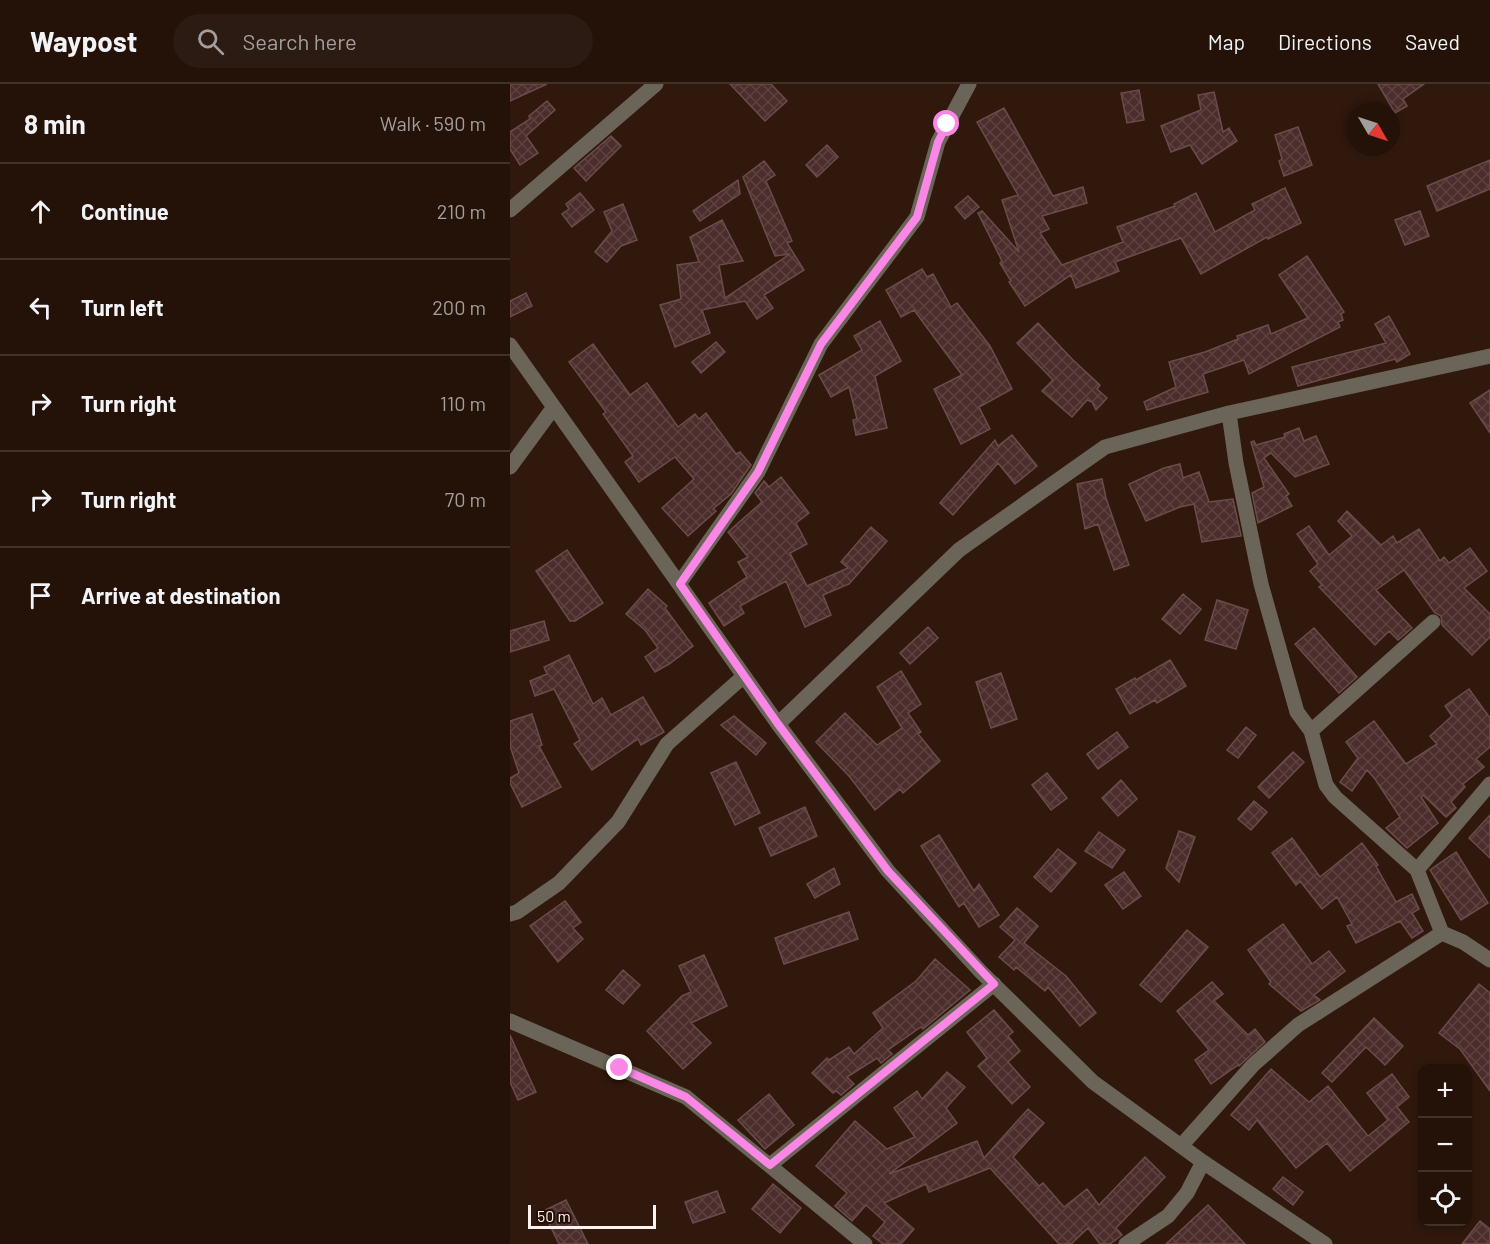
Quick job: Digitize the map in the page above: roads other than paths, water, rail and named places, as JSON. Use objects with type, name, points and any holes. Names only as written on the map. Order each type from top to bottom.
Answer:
[{"type":"street","points":[[510,210],[656,84]]},
{"type":"street","points":[[680,584],[758,472],[821,344],[917,217],[938,142],[969,84]]},
{"type":"street","points":[[510,345],[778,724],[888,871],[994,984],[1093,1082],[1203,1162],[1326,1244]]},
{"type":"street","points":[[778,724],[959,550],[1105,447],[1229,413],[1490,356]]},
{"type":"street","points":[[510,468],[554,407]]},
{"type":"street","points":[[1229,413],[1236,463],[1262,584],[1297,712],[1311,731],[1326,785],[1335,797],[1417,870],[1442,933],[1463,942],[1490,960]]},
{"type":"street","points":[[1311,731],[1432,622]]},
{"type":"street","points":[[510,914],[517,912],[559,883],[618,822],[667,744],[744,676]]},
{"type":"street","points":[[1417,870],[1490,784]]},
{"type":"street","points":[[1181,1146],[1253,1065],[1298,1025],[1442,933]]},
{"type":"street","points":[[770,1165],[994,984]]},
{"type":"street","points":[[510,1021],[686,1097],[866,1244]]},
{"type":"street","points":[[1126,1244],[1168,1216],[1187,1193],[1203,1162]]}]
